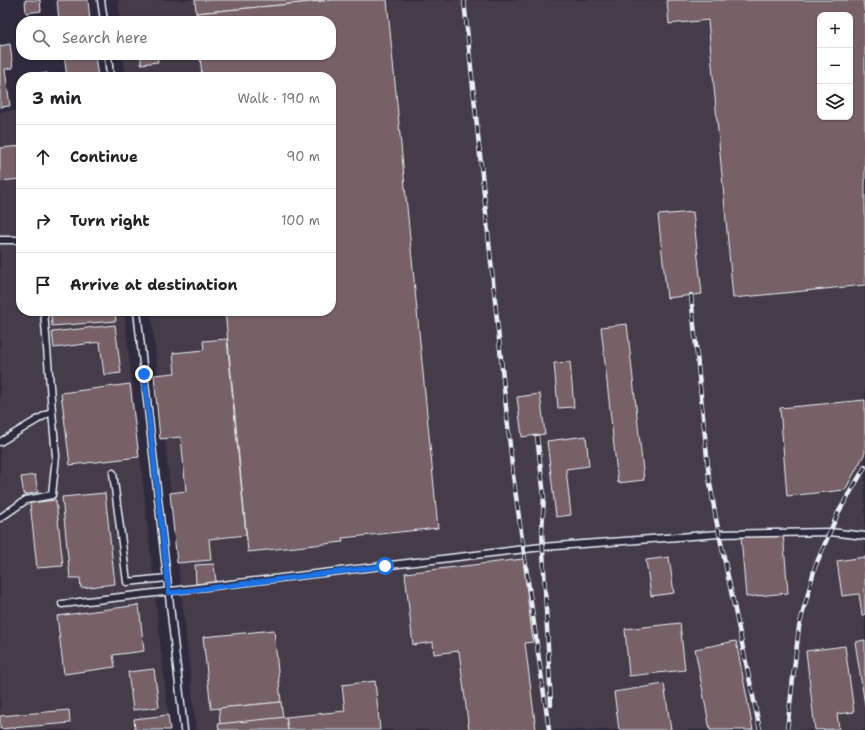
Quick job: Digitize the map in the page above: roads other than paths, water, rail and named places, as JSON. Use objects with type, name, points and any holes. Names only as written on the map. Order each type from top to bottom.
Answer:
[{"type":"lane","points":[[101,0],[103,16]]},
{"type":"lane","points":[[108,60],[110,72]]},
{"type":"lane","points":[[0,240],[16,240]]},
{"type":"lane","points":[[0,518],[26,500],[52,495],[56,456],[44,316]]},
{"type":"lane","points":[[138,316],[184,730]]},
{"type":"lane","points":[[0,442],[52,411]]},
{"type":"lane","points":[[114,473],[127,582],[167,578]]},
{"type":"lane","points":[[62,604],[169,593],[542,547],[719,534],[830,532],[865,536]]},
{"type":"railway","points":[[464,0],[513,475],[549,730]]},
{"type":"railway","points":[[691,295],[709,477],[716,519],[760,730]]},
{"type":"railway","points":[[537,436],[544,496],[542,531],[551,705]]},
{"type":"railway","points":[[787,730],[799,627],[815,567],[838,513],[865,467]]}]
